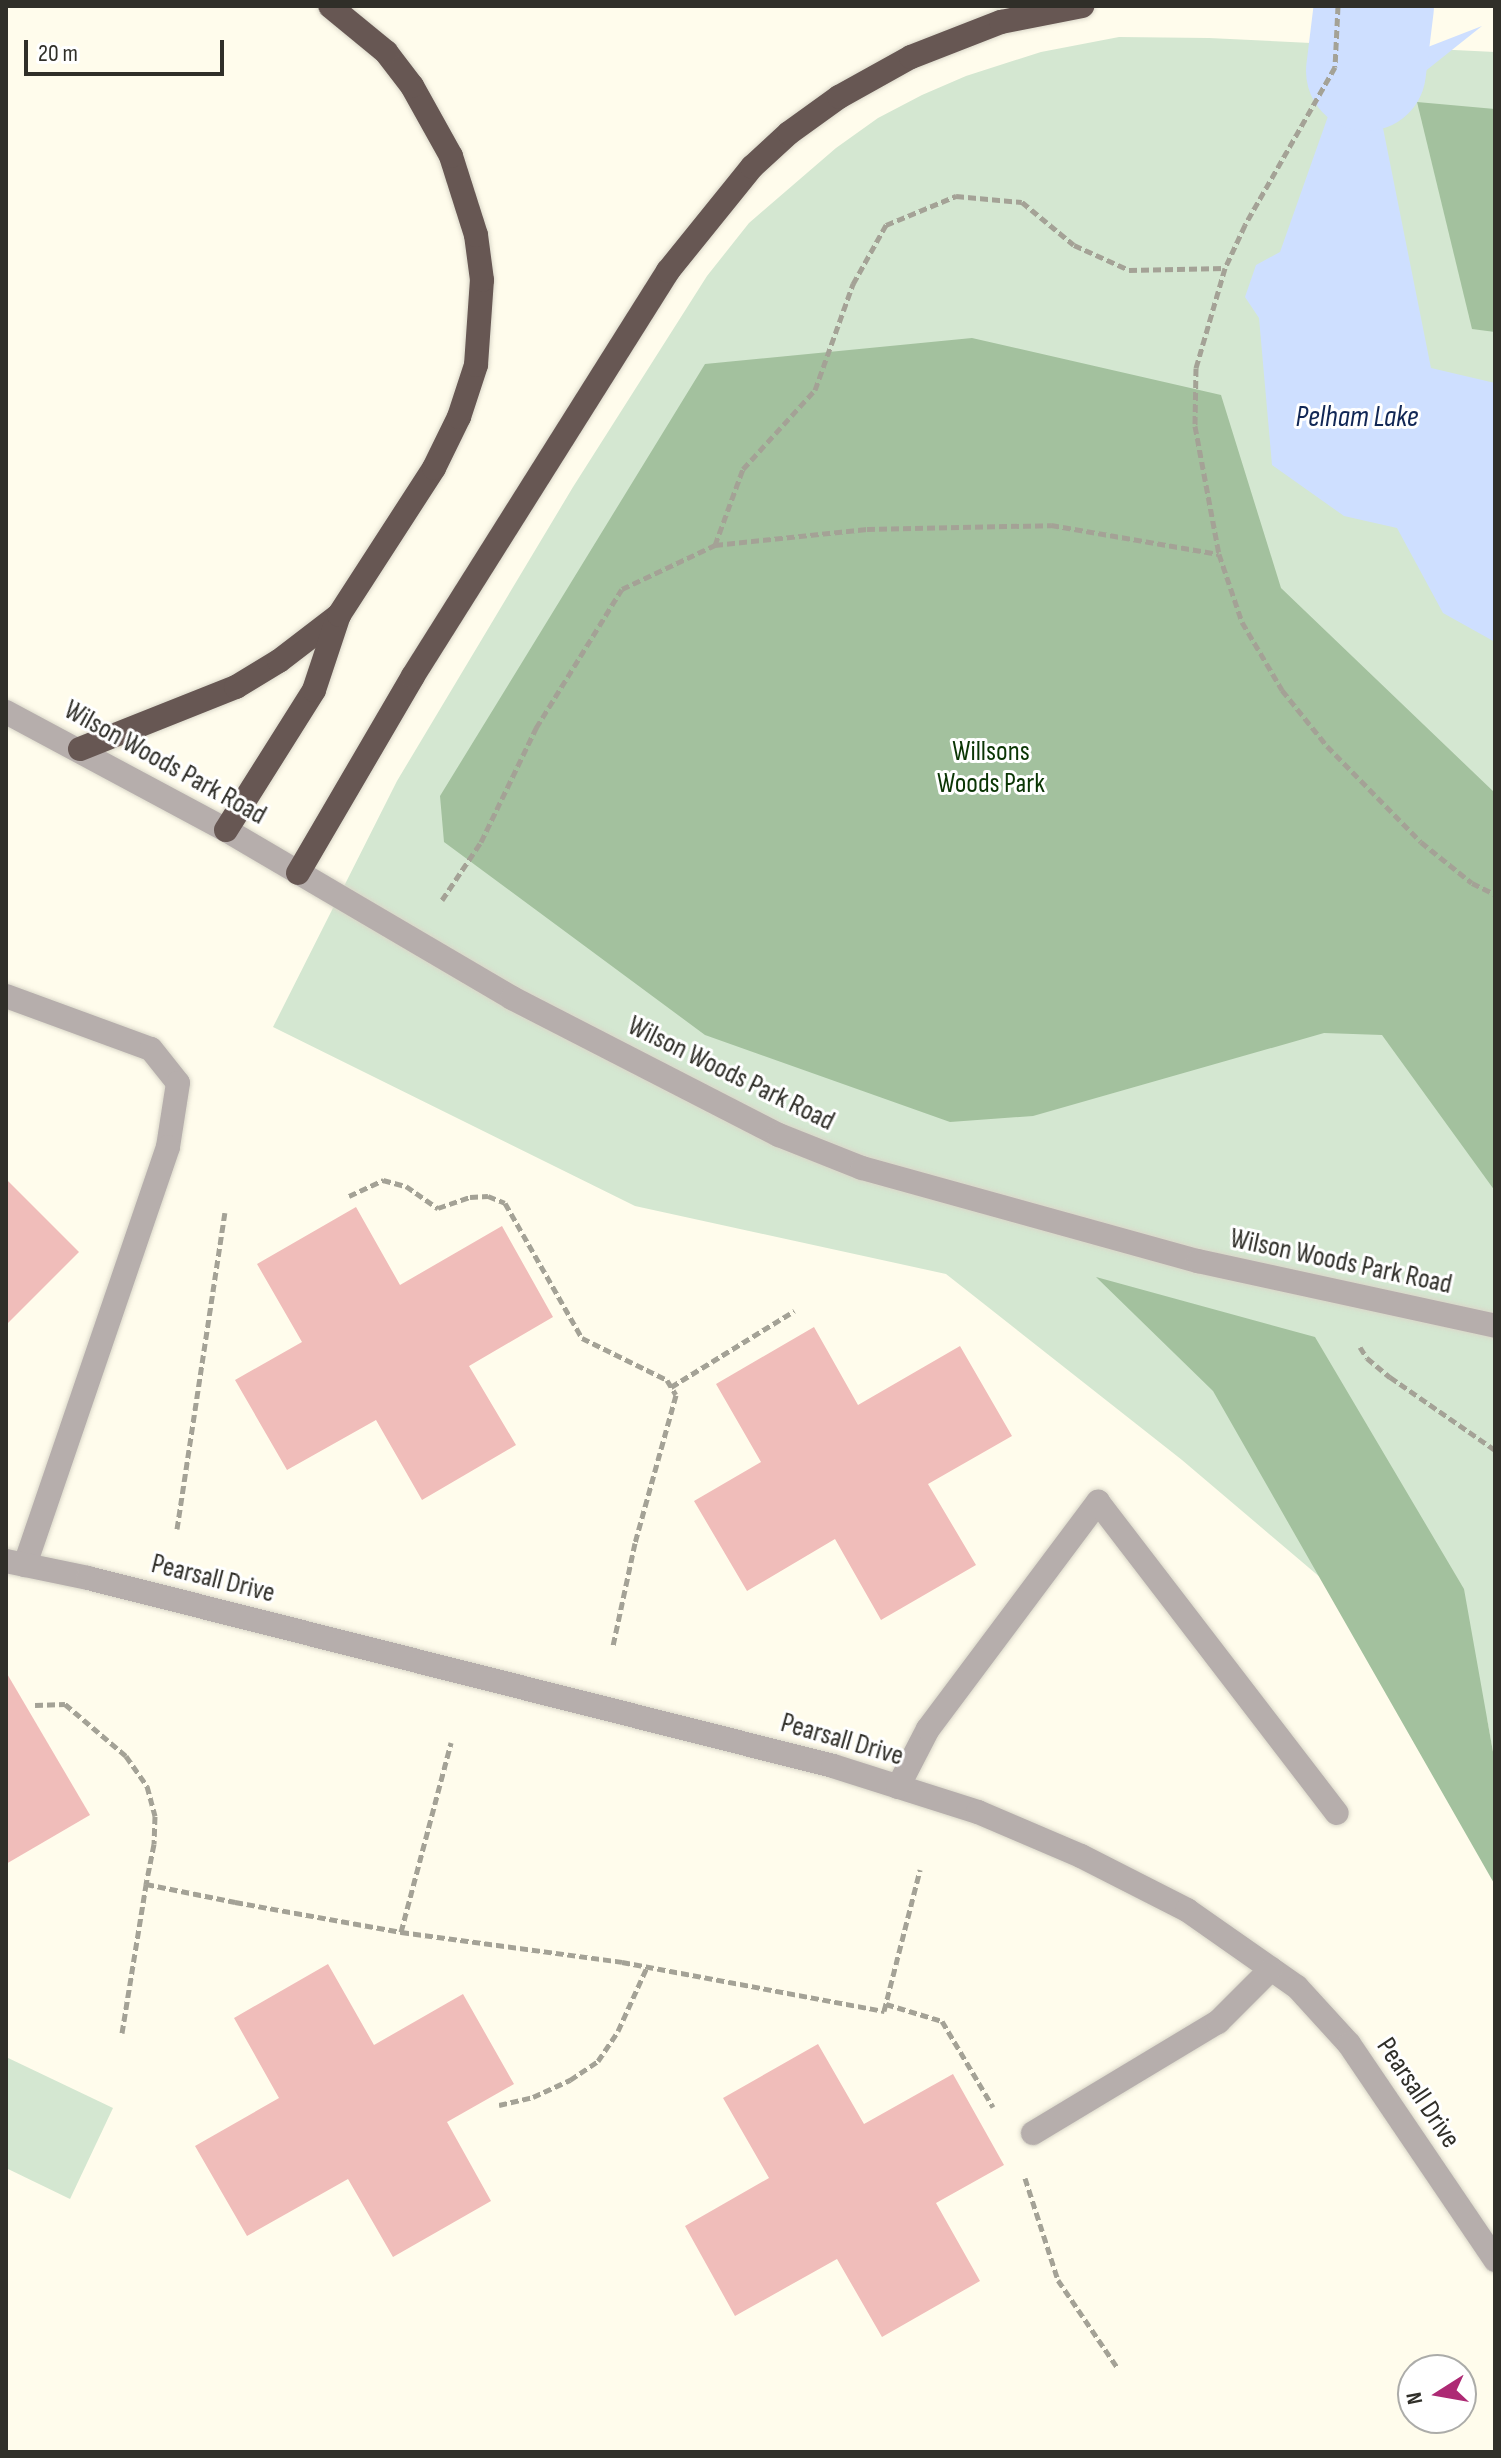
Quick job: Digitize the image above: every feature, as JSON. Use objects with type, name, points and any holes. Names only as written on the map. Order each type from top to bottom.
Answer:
[{"type":"highway","points":[[226,830],[314,690],[339,615],[434,468],[459,417],[476,365],[482,280],[476,235],[465,192],[433,122],[412,86],[386,52],[330,6]]},
{"type":"highway","points":[[298,873],[413,676],[668,271],[752,167],[789,133],[830,103],[911,57],[1001,22],[1082,6]]},
{"type":"highway","points":[[80,749],[236,687],[279,661],[339,615]]},
{"type":"street","name":"Wilson Woods Park Road","points":[[6,712],[226,830],[512,998],[765,1128],[862,1168],[1198,1261],[1495,1326]]},
{"type":"street","points":[[6,996],[151,1049],[178,1083],[168,1147],[15,1563]]},
{"type":"street","points":[[898,1787],[928,1729],[1098,1502],[1337,1813]]},
{"type":"street","name":"Pearsall Drive","points":[[15,1563],[833,1766],[978,1812],[1081,1856],[1187,1910],[1297,1987],[1349,2044],[1495,2260]]},
{"type":"street","points":[[1033,2133],[1218,2022],[1271,1969]]},
{"type":"path","points":[[1338,6],[1335,67],[1245,225],[1225,268],[1196,368],[1195,412],[1219,554],[1242,622],[1282,690],[1318,735],[1421,842],[1472,883],[1495,894]]},
{"type":"path","points":[[715,545],[743,469],[815,390],[853,284],[886,225],[956,196],[1022,202],[1074,245],[1129,270],[1225,268]]},
{"type":"path","points":[[415,941],[481,842],[536,728],[622,589],[715,545],[867,529],[1051,525],[1219,554]]},
{"type":"path","points":[[349,1196],[383,1180],[406,1186],[438,1208],[470,1197],[488,1196],[505,1203],[582,1338],[667,1380],[676,1395],[635,1543],[613,1646]]},
{"type":"path","points":[[177,1529],[225,1213]]},
{"type":"path","points":[[1355,1295],[1353,1334],[1367,1358],[1495,1450]]},
{"type":"path","points":[[671,1387],[794,1311]]},
{"type":"path","points":[[35,1705],[65,1704],[126,1756],[147,1786],[155,1816],[154,1844],[122,2033]]},
{"type":"path","points":[[401,1932],[451,1743]]},
{"type":"path","points":[[146,1884],[401,1932],[647,1967],[884,2011],[920,1870]]},
{"type":"path","points":[[499,2105],[533,2097],[570,2080],[598,2061],[618,2031],[647,1967]]},
{"type":"green space","name":"Willsons Woods Park","points":[[1119,37],[1209,38],[1495,52],[1495,1763],[1487,1719],[1182,1460],[946,1274],[635,1206],[273,1027],[397,781],[573,487],[707,276],[749,223],[836,148],[878,118],[922,95],[966,76],[1041,52]]},
{"type":"green space","points":[[1417,102],[1495,109],[1495,332],[1472,329]]},
{"type":"green space","points":[[972,338],[1221,395],[1281,588],[1495,793],[1495,1191],[1382,1035],[1324,1033],[1033,1116],[950,1122],[705,1035],[444,842],[440,796],[705,364]]},
{"type":"green space","points":[[1096,1277],[1315,1337],[1464,1589],[1495,1763],[1495,1885],[1213,1391]]},
{"type":"green space","points":[[6,2057],[113,2108],[70,2199],[6,2168]]},
{"type":"water","name":"Pelham Lake","points":[[1482,26],[1379,108],[1431,368],[1495,383],[1495,642],[1443,613],[1397,528],[1344,516],[1272,465],[1259,318],[1245,297],[1256,265],[1280,252],[1344,71],[1366,71]]},
{"type":"building","points":[[6,1179],[79,1252],[6,1325]]},
{"type":"building","points":[[356,1207],[400,1285],[502,1226],[553,1317],[469,1366],[516,1445],[422,1500],[376,1420],[287,1470],[235,1380],[302,1342],[257,1264]]},
{"type":"building","points":[[814,1327],[858,1405],[960,1346],[1012,1436],[928,1484],[976,1565],[881,1620],[835,1539],[747,1591],[694,1501],[761,1462],[716,1384]]},
{"type":"building","points":[[6,1672],[90,1815],[6,1864]]},
{"type":"building","points":[[328,1964],[374,2045],[463,1994],[514,2084],[447,2122],[491,2201],[393,2257],[348,2179],[247,2236],[195,2146],[279,2098],[234,2018]]},
{"type":"building","points":[[818,2044],[864,2124],[953,2074],[1004,2165],[936,2203],[980,2281],[882,2337],[837,2259],[735,2316],[685,2226],[769,2178],[723,2098]]},
{"type":"waterway","points":[[1366,71],[1374,6]]}]
